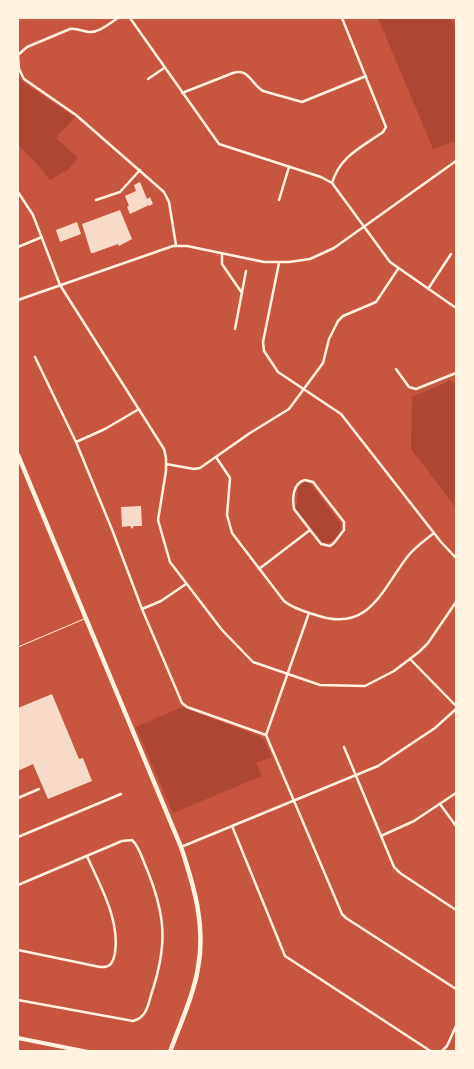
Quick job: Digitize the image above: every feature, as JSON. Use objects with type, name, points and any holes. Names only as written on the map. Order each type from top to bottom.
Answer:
[{"type":"main road","points":[[18,456],[181,847],[196,897],[201,946],[199,967],[194,987],[170,1052]]},
{"type":"main road","points":[[18,1038],[88,1052]]},
{"type":"street","points":[[118,18],[97,31],[90,32],[70,29],[27,47],[18,56],[19,69],[24,79],[76,115],[167,196],[176,245]]},
{"type":"street","points":[[130,18],[219,144],[332,183],[387,258],[398,269],[456,308]]},
{"type":"street","points":[[332,183],[337,169],[343,161],[383,132],[385,128],[385,123],[342,18]]},
{"type":"street","points":[[148,79],[164,68]]},
{"type":"street","points":[[182,93],[232,72],[240,71],[248,76],[260,89],[302,102],[366,76]]},
{"type":"street","points":[[18,300],[176,245],[248,260],[279,263],[301,261],[318,256],[334,248],[365,227],[456,161]]},
{"type":"street","points":[[279,200],[288,167]]},
{"type":"street","points":[[96,200],[120,192],[140,170]]},
{"type":"street","points":[[18,192],[30,209],[60,285],[162,444],[166,454],[166,464],[158,522],[170,562],[222,630],[250,660],[320,686],[369,685],[410,659],[424,647],[456,602]]},
{"type":"street","points":[[18,247],[42,237]]},
{"type":"street","points":[[222,254],[222,264],[242,293]]},
{"type":"street","points":[[428,289],[451,254]]},
{"type":"street","points":[[279,263],[263,348],[265,354],[278,372],[341,414],[434,533],[456,558]]},
{"type":"street","points":[[166,464],[198,468],[287,411],[323,363],[329,339],[338,321],[343,316],[376,302],[398,269]]},
{"type":"street","points":[[235,330],[246,271]]},
{"type":"street","points":[[36,357],[76,442],[142,609],[182,703],[187,707],[266,734]]},
{"type":"street","points":[[396,369],[409,387],[416,389],[456,373]]},
{"type":"street","points":[[76,442],[105,429],[139,408]]},
{"type":"street","points":[[216,456],[230,478],[227,515],[232,533],[284,601],[309,613],[329,619],[344,620],[368,610],[412,551],[434,533]]},
{"type":"street","points":[[305,480],[313,482],[344,524],[344,530],[334,543],[327,546],[321,544],[310,530],[293,506],[296,486],[305,480]]},
{"type":"street","points":[[259,569],[310,530]]},
{"type":"street","points":[[142,609],[161,601],[186,584]]},
{"type":"street","points":[[309,613],[266,734],[342,914],[456,989]]},
{"type":"street","points":[[181,847],[388,760],[435,728],[456,708],[410,659]]},
{"type":"street","points":[[344,747],[394,867],[400,873],[456,910]]},
{"type":"street","points":[[18,798],[39,789]]},
{"type":"street","points":[[380,836],[414,821],[456,793]]},
{"type":"street","points":[[18,837],[121,794]]},
{"type":"street","points":[[440,804],[456,826]]},
{"type":"street","points":[[232,826],[285,956],[432,1052]]},
{"type":"street","points":[[18,885],[122,841],[132,840],[138,848],[158,897],[162,928],[160,970],[144,1015],[137,1020],[133,1021],[18,1000]]},
{"type":"street","points":[[18,950],[100,967],[111,964],[116,943],[113,919],[87,856]]},
{"type":"street","points":[[441,1052],[447,1046],[456,1026]]},
{"type":"lane","points":[[18,647],[86,619]]},
{"type":"shaded area","points":[[378,18],[451,18],[456,30],[456,148],[454,141],[433,149]]},
{"type":"shaded area","points":[[18,76],[24,83],[75,117],[56,138],[78,158],[69,169],[50,180],[18,144]]},
{"type":"shaded area","points":[[451,380],[452,384],[456,382],[456,508],[411,449],[412,397]]},
{"type":"shaded area","points":[[304,482],[311,484],[341,524],[336,538],[329,542],[322,542],[296,509],[298,488]]},
{"type":"shaded area","points":[[182,707],[261,737],[272,757],[256,763],[262,776],[173,813],[136,727]]},
{"type":"building","points":[[140,182],[147,199],[150,197],[153,204],[130,214],[125,196],[136,191],[134,185]]},
{"type":"building","points":[[120,210],[132,239],[119,246],[118,244],[91,253],[82,224]]},
{"type":"building","points":[[77,222],[81,234],[60,242],[56,230]]},
{"type":"building","points":[[141,506],[142,526],[134,526],[132,529],[130,526],[122,527],[121,507]]},
{"type":"building","points":[[52,694],[79,759],[83,758],[92,781],[48,799],[33,764],[18,771],[18,708]]}]
